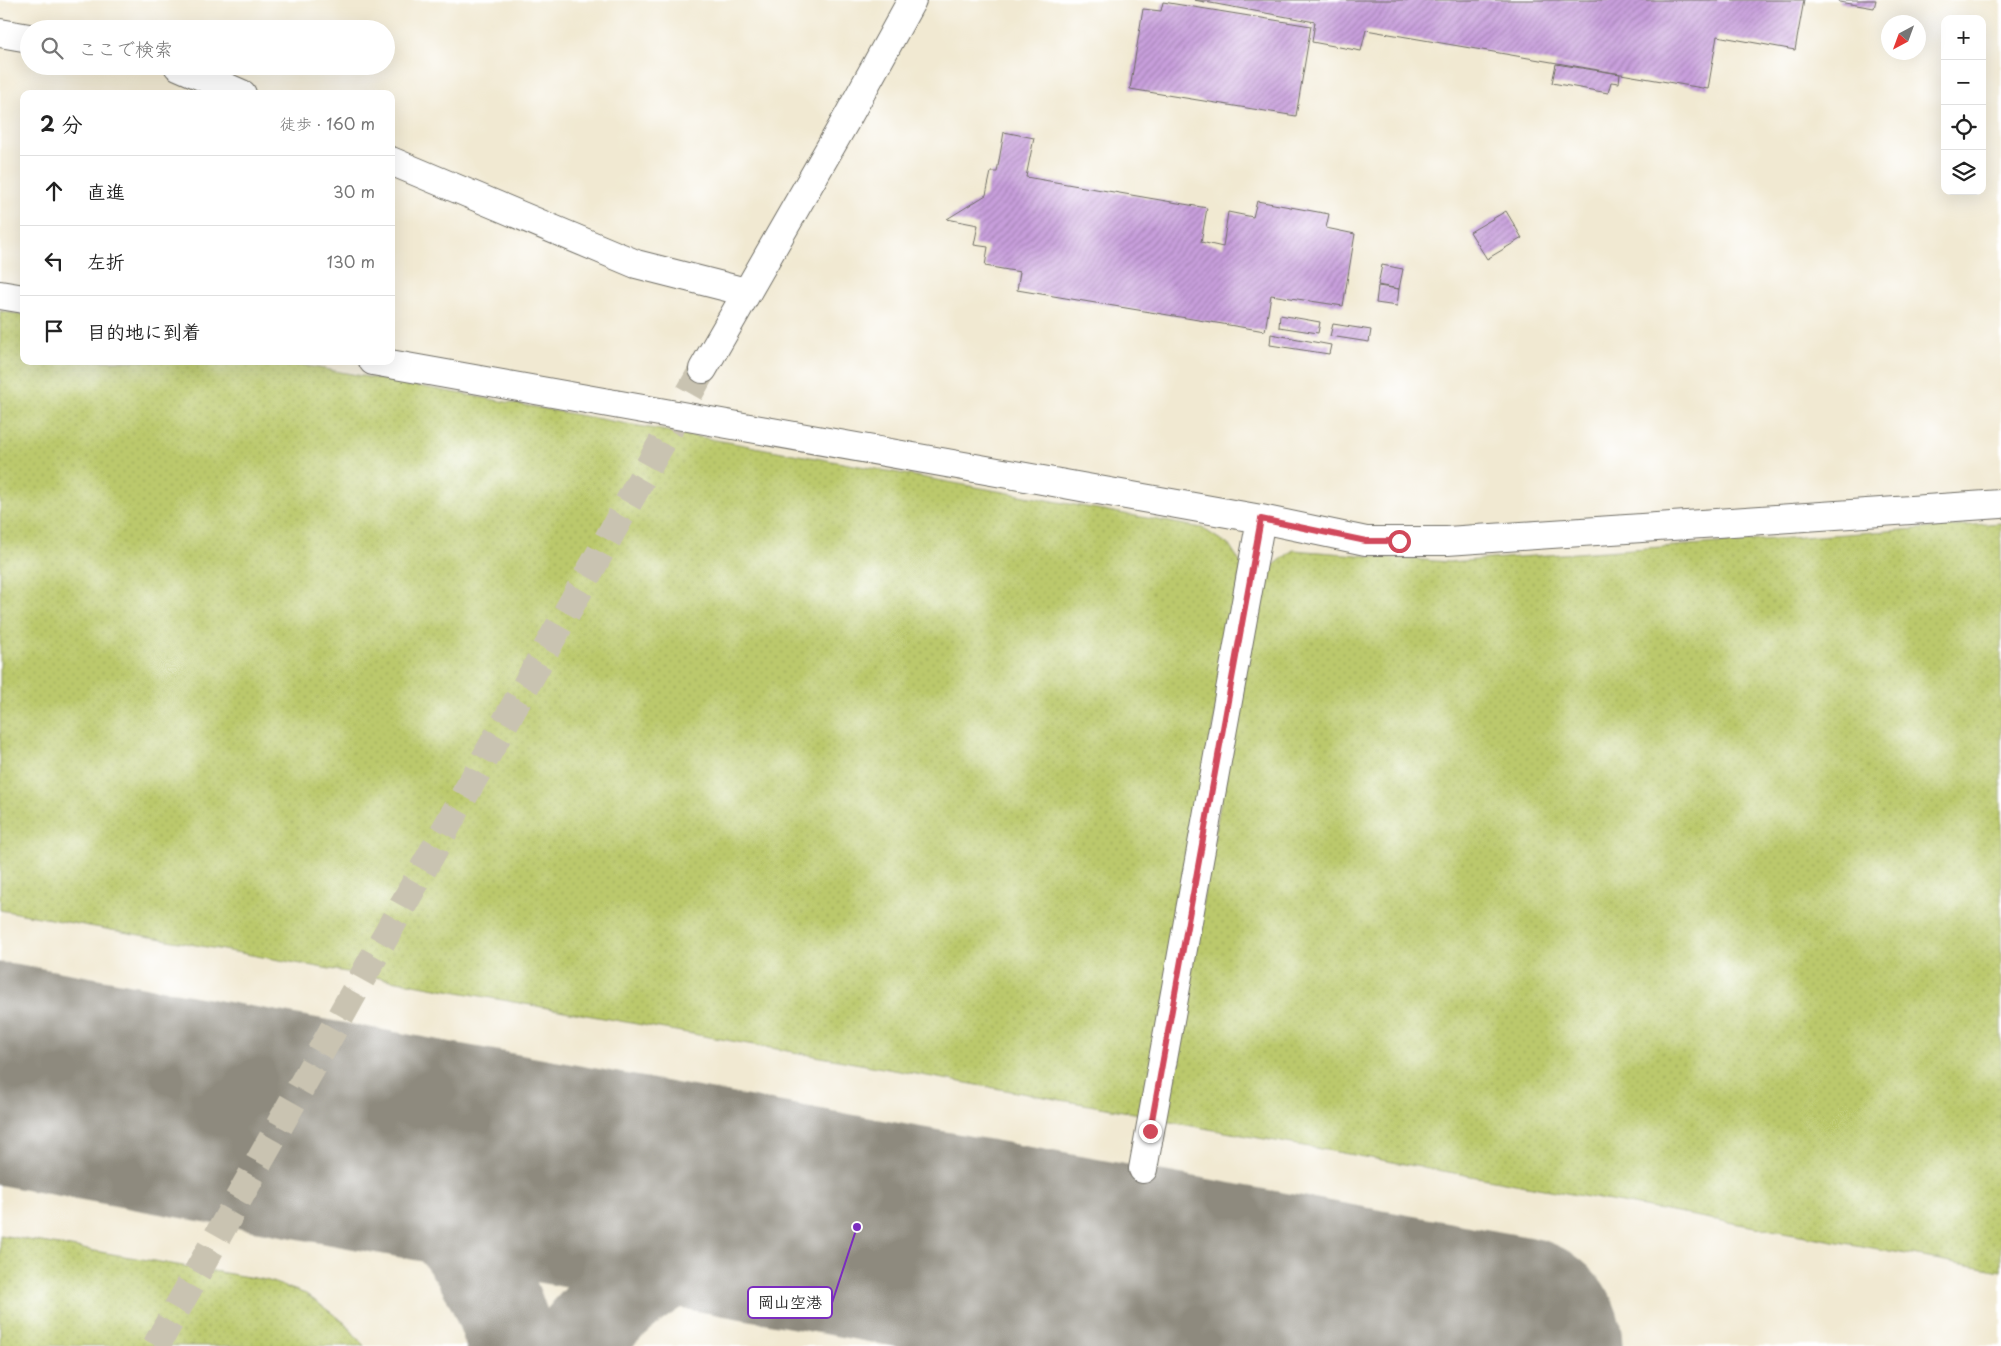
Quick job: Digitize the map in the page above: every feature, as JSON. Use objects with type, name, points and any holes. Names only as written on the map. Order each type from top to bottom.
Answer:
[{"type":"street","points":[[702,369],[846,120],[912,0]]},
{"type":"street","points":[[0,33],[20,36]]},
{"type":"street","points":[[199,75],[233,90]]},
{"type":"street","points":[[395,163],[636,264],[746,292]]},
{"type":"street","points":[[0,295],[20,298]]},
{"type":"street","points":[[395,365],[1261,519],[1366,541],[1447,541],[2001,504]]},
{"type":"street","points":[[1143,1169],[1261,519]]},
{"type":"green space","points":[[0,311],[20,314],[20,365],[302,365],[1202,528],[1230,546],[1242,565],[1145,1115],[0,910]]},
{"type":"green space","points":[[2001,523],[2001,1271],[1164,1121],[1258,591],[1270,568],[1293,550],[1449,562]]},
{"type":"green space","points":[[0,1235],[266,1280],[306,1294],[345,1323],[364,1346],[0,1346]]},
{"type":"building","points":[[1194,0],[1804,0],[1795,50],[1717,36],[1708,89],[1366,30],[1361,51],[1312,42],[1315,22]]},
{"type":"building","points":[[1839,0],[1876,0],[1874,8],[1839,2]]},
{"type":"building","points":[[1163,2],[1311,26],[1296,116],[1130,89],[1143,9],[1161,11]]},
{"type":"building","points":[[1556,64],[1620,74],[1619,83],[1611,82],[1608,93],[1552,83]]},
{"type":"building","points":[[1004,132],[1034,138],[1026,177],[1207,208],[1201,242],[1223,247],[1228,212],[1253,217],[1257,201],[1329,214],[1326,228],[1355,234],[1343,306],[1271,295],[1265,331],[1017,290],[1020,272],[985,266],[988,247],[974,245],[978,225],[947,219],[986,195],[991,172],[997,172]]},
{"type":"building","points":[[1506,211],[1522,238],[1487,259],[1470,232]]},
{"type":"building","points":[[1382,265],[1403,269],[1399,289],[1378,285]]},
{"type":"building","points":[[1378,286],[1399,289],[1397,306],[1376,303]]},
{"type":"building","points":[[1280,315],[1320,322],[1318,333],[1279,327]]},
{"type":"building","points":[[1333,324],[1371,330],[1369,342],[1330,336]]},
{"type":"building","points":[[1271,334],[1331,345],[1329,354],[1270,345]]},
{"type":"taxiway","points":[[270,1122],[327,1141],[360,1156],[388,1173],[441,1217],[472,1254],[484,1275],[495,1296],[512,1346]]},
{"type":"taxiway","points":[[574,1346],[612,1305],[634,1287],[657,1270],[707,1245],[762,1231],[857,1227]]},
{"type":"runway","points":[[0,1073],[1512,1346]]},
{"type":"tunnel","points":[[156,1346],[703,369]]},
{"type":"place","name":"岡山空港","points":[[857,1227]]},
{"type":"route","points":[[1150,1131],[1261,519],[1366,541],[1399,541]]}]
